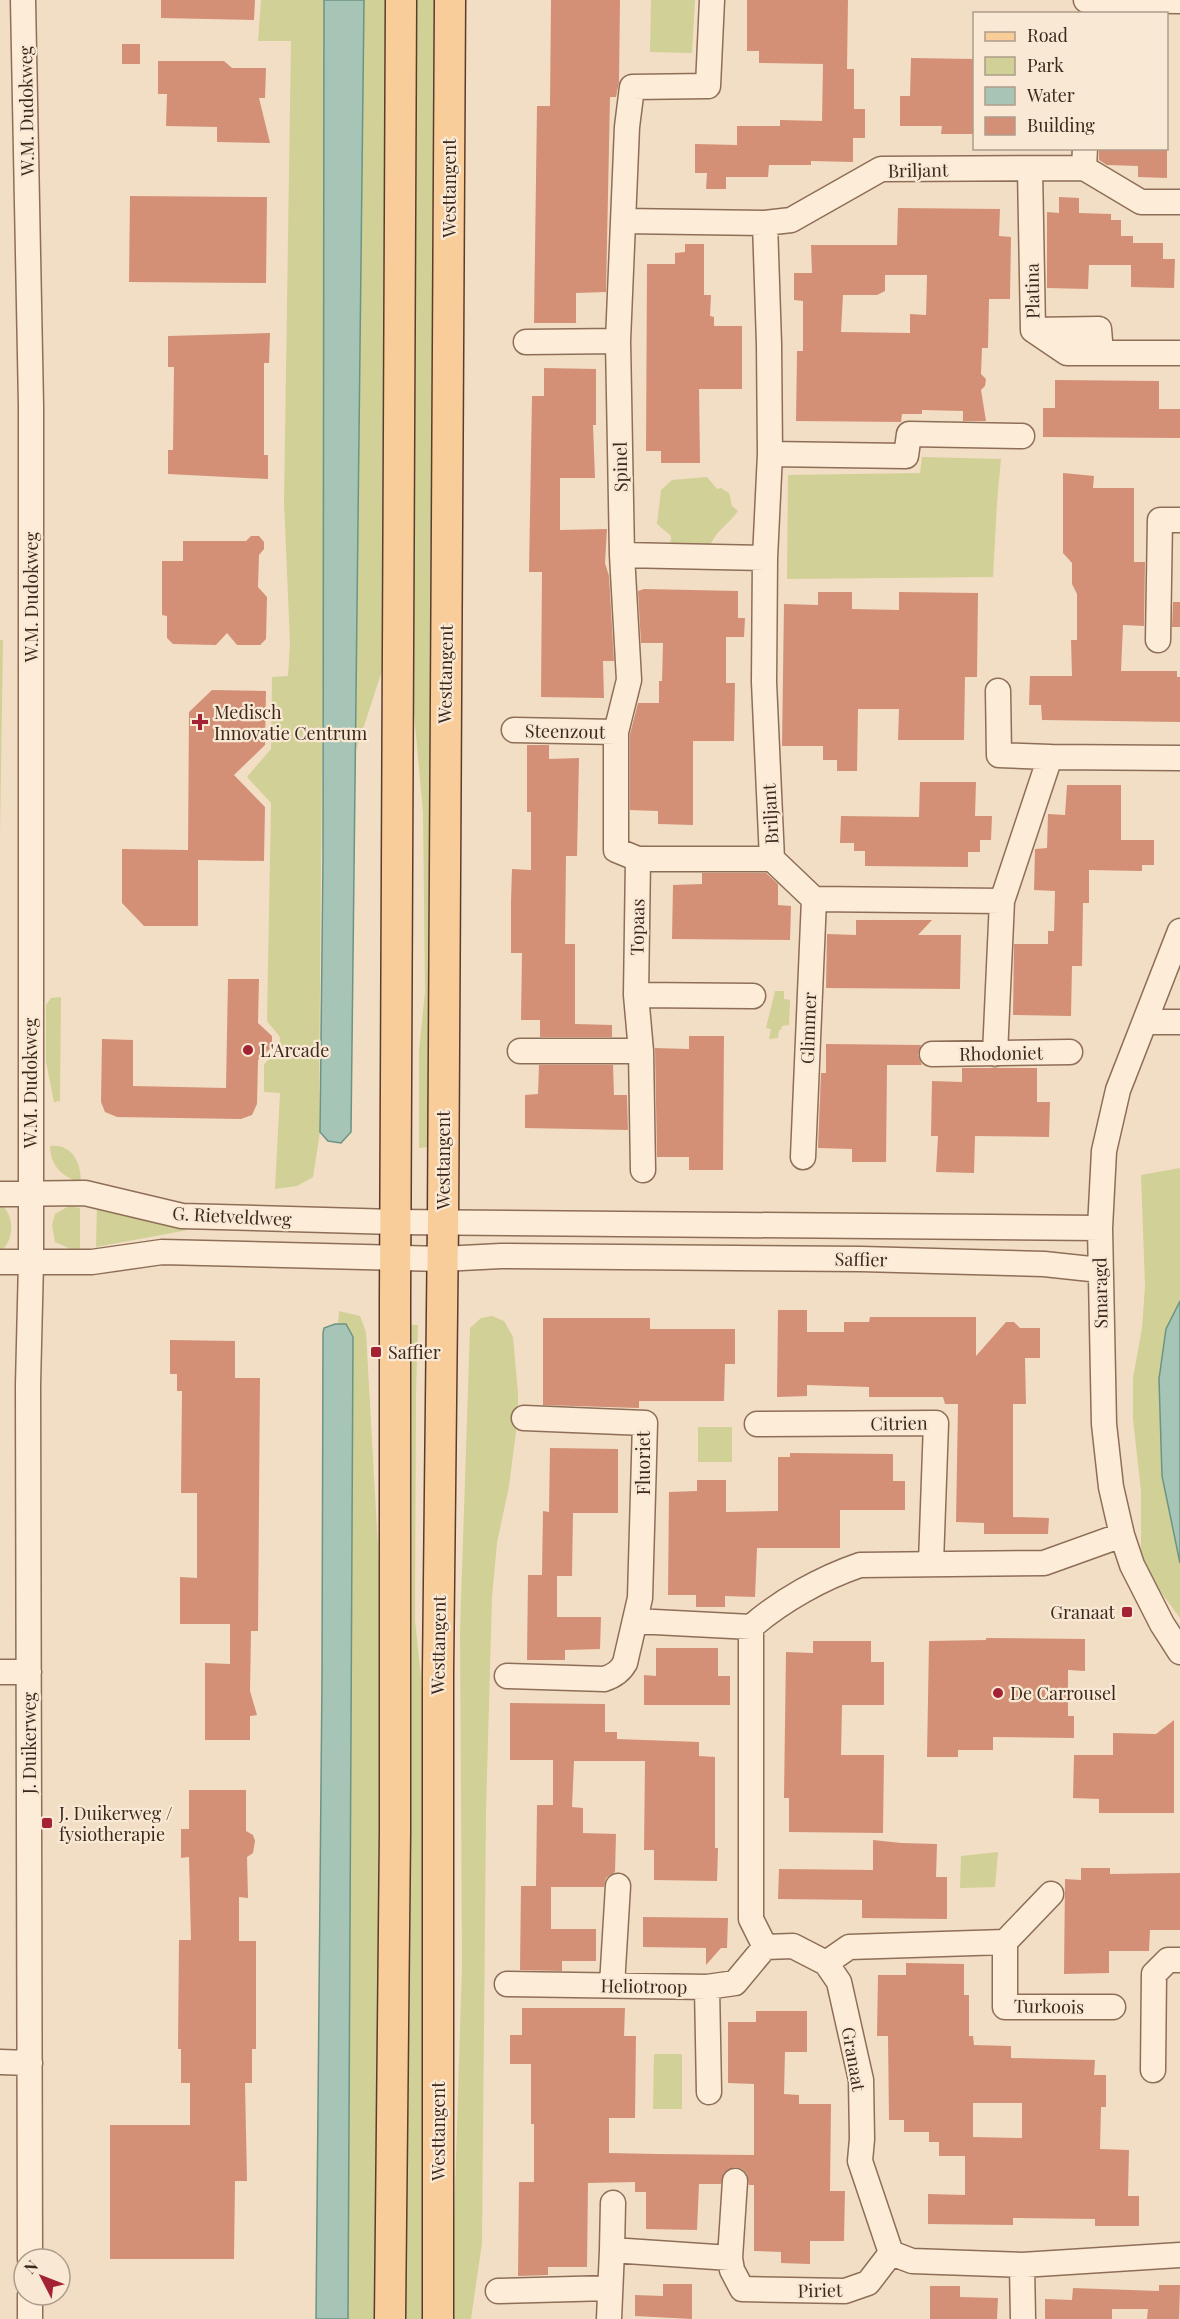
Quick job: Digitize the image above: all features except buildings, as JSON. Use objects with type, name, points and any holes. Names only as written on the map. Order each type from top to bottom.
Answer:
[{"type":"main road","points":[[390,2319],[395,1832],[395,1222],[401,0]]},
{"type":"main road","name":"Westtangent","points":[[438,2319],[438,1672],[450,0]]},
{"type":"street","name":"W.M. Dudokweg","points":[[23,0],[31,406],[31,1262]]},
{"type":"street","name":"Spinel","points":[[638,859],[616,850],[616,732],[629,680],[621,555],[618,340],[627,128],[632,87],[708,86],[712,0]]},
{"type":"street","points":[[1086,0],[1180,1]]},
{"type":"street","name":"Briljant","points":[[624,221],[765,224],[790,220],[881,169],[1030,170],[1084,158],[1141,202],[1180,202]]},
{"type":"street","name":"Platina","points":[[1030,170],[1033,330],[1067,353],[1180,353]]},
{"type":"street","name":"Briljant","points":[[765,224],[770,344],[770,454],[765,558],[764,682],[772,859],[814,899]]},
{"type":"street","points":[[526,342],[618,340]]},
{"type":"street","points":[[770,454],[906,456],[909,434],[1022,436]]},
{"type":"street","points":[[1158,639],[1160,520],[1180,520]]},
{"type":"street","points":[[621,555],[765,558]]},
{"type":"street","points":[[998,691],[999,755],[1180,758]]},
{"type":"street","name":"Steenzout","points":[[514,730],[616,732]]},
{"type":"street","points":[[996,1054],[1002,901],[1050,757]]},
{"type":"street","points":[[638,859],[772,859]]},
{"type":"street","name":"Topaas","points":[[638,859],[636,995],[641,1051],[643,1170]]},
{"type":"street","points":[[814,899],[1002,901]]},
{"type":"street","name":"Glimmer","points":[[803,1157],[814,899]]},
{"type":"street","name":"Smaragd","points":[[1180,931],[1118,1090],[1109,1125],[1102,1180],[1100,1228],[1104,1424],[1111,1487],[1122,1535],[1141,1584],[1180,1652]]},
{"type":"street","points":[[636,995],[753,996]]},
{"type":"street","points":[[1146,1022],[1180,1022]]},
{"type":"street","points":[[520,1051],[641,1051]]},
{"type":"street","name":"Rhodoniet","points":[[932,1054],[1070,1052]]},
{"type":"street","name":"G. Rietveldweg","points":[[0,1194],[85,1193],[182,1216],[443,1222]]},
{"type":"street","name":"Saffier","points":[[443,1222],[1100,1228]]},
{"type":"street","name":"G. Rietveldweg","points":[[0,1262],[92,1262],[162,1252],[442,1259]]},
{"type":"street","name":"Saffier","points":[[442,1259],[501,1256],[861,1259],[1038,1264],[1100,1270]]},
{"type":"street","name":"J. Duikerweg","points":[[30,2247],[28,1381],[31,1262]]},
{"type":"street","name":"Fluoriet","points":[[507,1676],[604,1679],[613,1676],[621,1671],[625,1663],[640,1598],[645,1423],[524,1418]]},
{"type":"street","name":"Citrien","points":[[757,1424],[936,1423],[931,1563]]},
{"type":"street","points":[[635,1621],[751,1627],[766,1615],[841,1571],[860,1565],[1044,1563],[1122,1535]]},
{"type":"street","points":[[751,1627],[751,1920],[765,1947],[793,1946],[826,1963],[849,1947],[1005,1942],[1051,1894]]},
{"type":"street","points":[[0,1672],[29,1672]]},
{"type":"street","points":[[612,1986],[618,1886]]},
{"type":"street","name":"Turkoois","points":[[1005,1942],[1005,2007],[1113,2007]]},
{"type":"street","name":"Heliotroop","points":[[507,1984],[707,1987],[735,1983],[765,1947]]},
{"type":"street","points":[[1153,2070],[1154,1974],[1174,1960]]},
{"type":"street","name":"Granaat","points":[[826,1963],[839,1982],[861,2080],[860,2161],[891,2253]]},
{"type":"street","points":[[707,1987],[709,2092]]},
{"type":"street","points":[[0,2062],[30,2063]]},
{"type":"street","name":"Piriet","points":[[735,2181],[730,2258],[732,2270],[742,2289],[845,2291],[868,2283],[891,2253]]},
{"type":"street","points":[[609,2319],[613,2203]]},
{"type":"street","points":[[612,2250],[730,2258]]},
{"type":"street","points":[[891,2253],[912,2261],[1022,2265],[1180,2255]]},
{"type":"street","points":[[1022,2265],[1023,2319]]},
{"type":"street","points":[[498,2291],[610,2288]]},
{"type":"green space","points":[[261,0],[324,0],[324,551],[320,1132],[313,1177],[297,1186],[275,1189],[280,1093],[264,1092],[264,1064],[279,1050],[280,1037],[267,1021],[271,803],[247,777],[271,749],[272,677],[288,676],[290,643],[284,502],[291,41],[258,41]]},
{"type":"green space","points":[[364,0],[388,0],[385,662],[355,753]]},
{"type":"green space","points":[[416,0],[436,0],[429,1147],[419,1148],[419,1051],[425,992],[423,813],[412,690]]},
{"type":"green space","points":[[651,0],[695,0],[692,53],[650,52]]},
{"type":"green space","points":[[922,457],[1001,459],[993,577],[787,579],[788,475],[920,473]]},
{"type":"green space","points":[[707,477],[717,489],[721,488],[729,493],[732,506],[738,511],[718,533],[710,548],[670,547],[671,536],[657,524],[661,490],[672,480]]},
{"type":"green space","points":[[0,640],[3,640],[0,836]]},
{"type":"green space","points":[[775,991],[784,991],[784,999],[790,1000],[789,1025],[782,1026],[778,1038],[769,1039],[771,1029],[766,1028]]},
{"type":"green space","points":[[61,997],[60,1101],[54,1102],[46,1062],[46,1005],[51,998]]},
{"type":"green space","points":[[50,1146],[65,1148],[74,1156],[79,1168],[81,1183],[69,1178],[59,1170],[52,1159]]},
{"type":"green space","points":[[1180,1168],[1180,1301],[1166,1329],[1159,1379],[1162,1476],[1180,1563],[1180,1618],[1152,1580],[1141,1557],[1141,1491],[1133,1419],[1133,1378],[1142,1328],[1145,1286],[1141,1175]]},
{"type":"green space","points":[[0,1203],[11,1221],[11,1234],[0,1252]]},
{"type":"green space","points":[[69,1206],[80,1208],[80,1253],[55,1242],[52,1225],[55,1214]]},
{"type":"green space","points":[[97,1206],[188,1230],[96,1247]]},
{"type":"green space","points":[[339,1311],[360,1316],[366,1332],[381,1601],[382,2005],[376,2319],[348,2319],[353,1337],[346,1325],[338,1324]]},
{"type":"green space","points":[[492,1316],[504,1321],[513,1337],[518,1417],[509,1486],[497,1543],[492,1597],[486,1812],[482,2243],[471,2319],[451,2319],[462,1964],[460,1632],[470,1328],[481,1318]]},
{"type":"green space","points":[[408,1325],[418,1325],[415,1620],[425,1716],[423,2319],[402,2319]]},
{"type":"green space","points":[[698,1427],[732,1427],[732,1462],[698,1462]]},
{"type":"green space","points":[[998,1852],[995,1887],[960,1888],[961,1856]]},
{"type":"green space","points":[[654,2054],[682,2054],[682,2109],[653,2109]]},
{"type":"water","points":[[324,0],[364,0],[351,1132],[341,1143],[328,1141],[320,1132],[323,860]]},
{"type":"water","points":[[1180,1301],[1180,1563],[1162,1476],[1159,1379],[1166,1329]]},
{"type":"water","points":[[335,1324],[346,1324],[353,1337],[348,2319],[316,2319],[323,1333],[324,1328]]},
{"type":"place","name":"Medisch Innovatie Centrum","points":[[200,722]]},
{"type":"place","name":"L'Arcade","points":[[248,1050]]},
{"type":"place","name":"Saffier","points":[[376,1352]]},
{"type":"place","name":"Granaat","points":[[1127,1612]]},
{"type":"place","name":"De Carrousel","points":[[998,1693]]},
{"type":"place","name":"J. Duikerweg / fysiotherapie","points":[[47,1823]]}]
